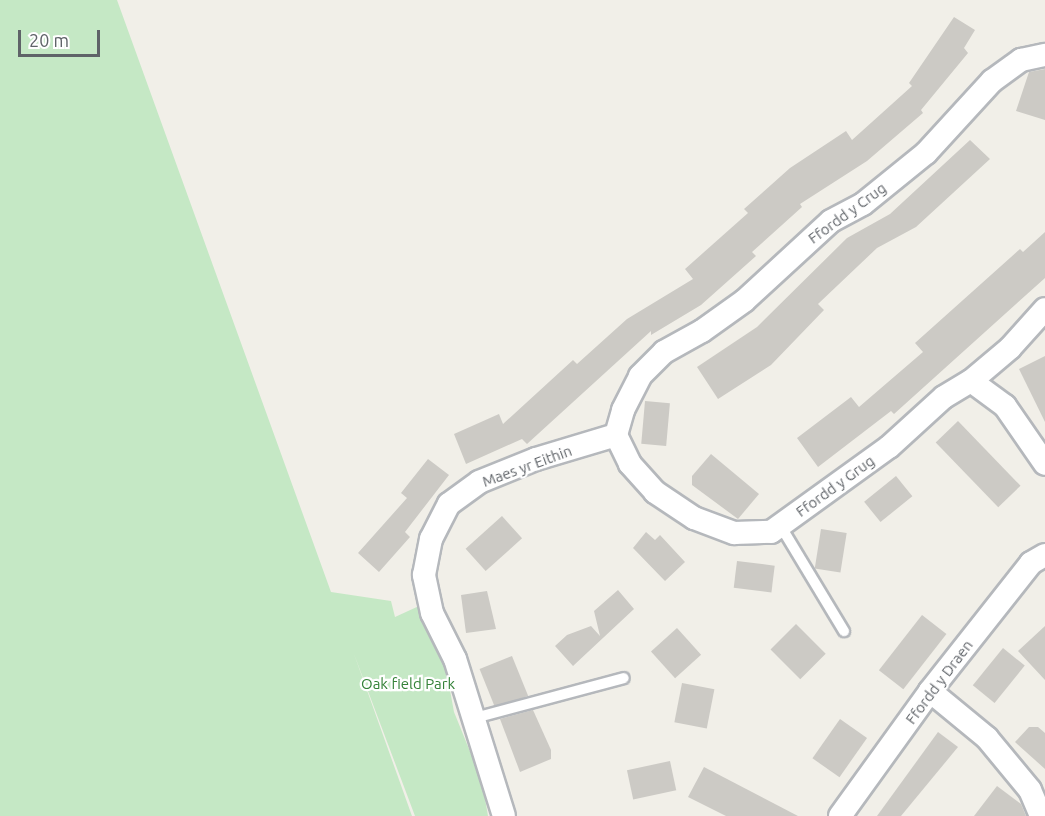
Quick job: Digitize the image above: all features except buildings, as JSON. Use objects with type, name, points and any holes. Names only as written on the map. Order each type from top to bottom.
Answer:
[{"type":"street","name":"Ffordd y Crug","points":[[616,435],[623,410],[640,376],[664,352],[736,307],[831,221],[863,204],[927,153],[960,112],[992,81],[1021,60],[1045,55]]},
{"type":"street","name":"Ffordd y Grug","points":[[616,435],[630,464],[655,492],[694,518],[734,533],[771,532],[889,447],[944,397],[971,381],[1010,348],[1045,309]]},
{"type":"street","points":[[971,381],[1005,406],[1045,464]]},
{"type":"street","name":"Maes yr Eithin","points":[[504,816],[500,796],[471,719],[455,659],[430,604],[424,575],[431,539],[450,504],[479,482],[536,459],[616,435]]},
{"type":"street","name":"Ffordd y Draen","points":[[840,816],[930,692],[1031,563],[1045,555]]},
{"type":"street","points":[[930,692],[987,738],[1030,790],[1041,816]]},
{"type":"lane","points":[[780,525],[844,631]]},
{"type":"lane","points":[[471,719],[624,678]]},
{"type":"green space","name":"Oak field Park","points":[[0,0],[117,0],[331,592],[391,601],[395,617],[419,606],[447,674],[454,712],[482,781],[488,816],[415,816],[354,654],[412,816],[0,816]]}]
